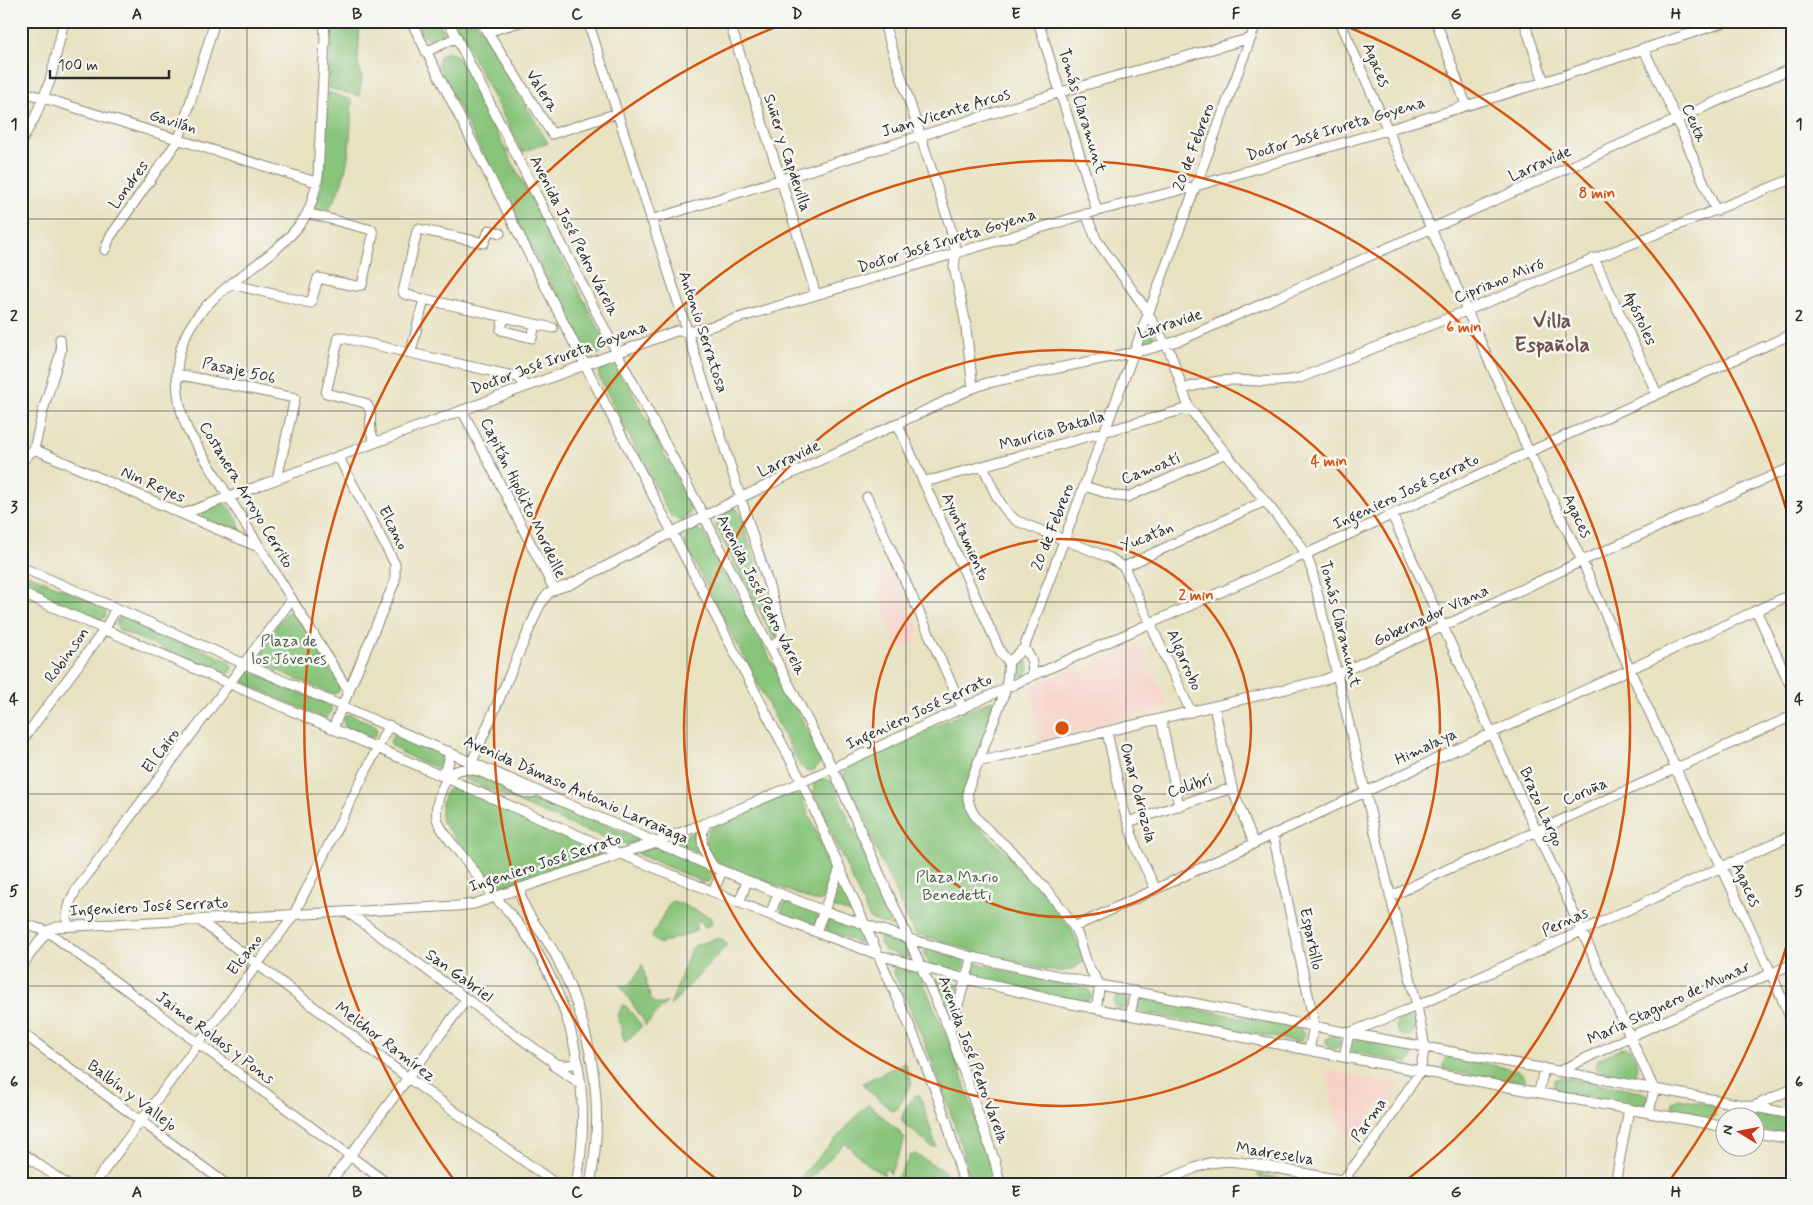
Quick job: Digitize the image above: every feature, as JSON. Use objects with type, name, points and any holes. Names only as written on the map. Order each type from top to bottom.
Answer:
[{"type":"street","points":[[21,142],[35,117],[50,82],[64,21]]},
{"type":"street","name":"Londres","points":[[105,250],[110,237],[180,139],[215,21]]},
{"type":"street","name":"Costanera Arroyo Cerrito","points":[[324,21],[325,38],[316,182],[307,213],[287,239],[230,284],[199,314],[185,336],[179,355],[177,374],[178,402],[182,418],[349,692]]},
{"type":"street","points":[[411,21],[585,364],[802,782],[931,1076],[947,1122],[964,1184]]},
{"type":"street","name":"Avenida José Pedro Varela","points":[[448,21],[617,353],[704,516],[833,769],[950,1032],[995,1162],[1000,1184]]},
{"type":"street","points":[[481,21],[487,32],[523,21]]},
{"type":"street","name":"Antonio Serratosa","points":[[588,21],[782,628],[782,638],[770,648]]},
{"type":"street","name":"Suñer y Capdevilla","points":[[729,21],[816,295]]},
{"type":"street","points":[[882,21],[950,226],[956,254],[954,267],[965,320],[973,388]]},
{"type":"street","name":"Tomás Claramunt","points":[[1038,21],[1098,210]]},
{"type":"street","name":"20 de Febrero","points":[[1009,662],[1024,648],[1257,21]]},
{"type":"street","name":"Agaces","points":[[1340,21],[1529,452],[1582,561],[1629,668],[1792,1022]]},
{"type":"street","points":[[1436,21],[1466,105]]},
{"type":"street","points":[[1524,21],[1544,82]]},
{"type":"street","name":"Doctor José Irureta Goyena","points":[[183,514],[676,331],[695,331],[1098,210],[1196,186],[1387,130],[1544,82],[1728,21]]},
{"type":"street","name":"Valera","points":[[487,32],[552,134],[618,113]]},
{"type":"street","points":[[426,52],[457,37]]},
{"type":"street","name":"Juan Vicente Arcos","points":[[652,220],[1061,92],[1251,38]]},
{"type":"street","name":"Ceuta","points":[[1643,48],[1677,120],[1716,211]]},
{"type":"street","name":"Larravide","points":[[554,589],[569,585],[740,498],[973,388],[987,383],[1166,345],[1181,340],[1792,68]]},
{"type":"street","name":"Gavilán","points":[[21,91],[316,182]]},
{"type":"street","name":"Cipriano Miró","points":[[1182,389],[1210,382],[1231,380],[1272,382],[1300,378],[1792,179]]},
{"type":"street","points":[[230,284],[311,303],[318,278],[356,286],[362,285],[373,235],[372,230],[307,213]]},
{"type":"street","name":"Tomás Claramunt","points":[[1086,214],[1096,239],[1149,315],[1170,352],[1189,408],[1306,554],[1312,571],[1417,1006],[1425,1047],[1420,1070]]},
{"type":"street","points":[[500,233],[489,230],[484,243],[418,229],[404,294],[553,328]]},
{"type":"street","name":"Apóstoles","points":[[1594,258],[1658,394]]},
{"type":"street","points":[[411,352],[424,300]]},
{"type":"street","points":[[504,318],[501,330],[532,338],[535,324]]},
{"type":"street","name":"Ingeniero José Serrato","points":[[47,931],[67,925],[292,916],[474,904],[621,854],[706,823],[833,769],[1032,676],[1792,334]]},
{"type":"street","points":[[375,442],[371,431],[371,416],[365,403],[326,393],[339,336],[518,377],[526,386]]},
{"type":"street","points":[[21,462],[34,449],[61,351],[60,339]]},
{"type":"street","name":"Pasaje 506","points":[[177,374],[295,398],[277,479]]},
{"type":"street","name":"Mauricia Batalla","points":[[924,481],[1189,408]]},
{"type":"street","name":"Capitán Hipólito Mordeille","points":[[462,410],[554,589],[546,595],[538,609],[472,762]]},
{"type":"street","name":"Ayuntamiento","points":[[897,423],[1001,653],[1009,662]]},
{"type":"street","name":"Nin Reyes","points":[[34,449],[260,548]]},
{"type":"street","name":"Camoatí","points":[[1084,486],[1116,496],[1128,497],[1226,453]]},
{"type":"street","name":"Elcano","points":[[333,728],[393,591],[395,581],[395,564],[338,456]]},
{"type":"street","name":"Yucatán","points":[[982,466],[1009,516],[1017,521],[1110,558],[1124,567],[1265,501]]},
{"type":"street","name":"Gobernador Viana","points":[[978,762],[1324,680],[1792,467]]},
{"type":"street","points":[[867,497],[963,709]]},
{"type":"street","name":"Brazo Largo","points":[[1392,514],[1580,931],[1654,1089]]},
{"type":"street","name":"Avenida Dámaso Antonio Larrañaga","points":[[21,567],[747,881],[824,911],[910,939],[972,957],[1135,992],[1792,1114]]},
{"type":"street","name":"Algarrobo","points":[[1124,567],[1191,712]]},
{"type":"street","points":[[21,593],[621,854],[739,903],[879,955],[966,979],[1130,1015],[1344,1057],[1716,1125]]},
{"type":"street","name":"Himalaya","points":[[1074,927],[1792,594]]},
{"type":"street","name":"El Cairo","points":[[67,925],[70,900],[76,890],[292,599]]},
{"type":"street","name":"Robinson","points":[[21,742],[104,629],[116,608]]},
{"type":"street","points":[[1756,610],[1792,689]]},
{"type":"street","points":[[1024,648],[1033,663],[1032,676]]},
{"type":"street","points":[[1009,662],[1006,689],[968,789],[967,801],[974,816],[1010,849],[1036,878],[1074,927],[1082,944],[1088,966],[1100,985],[1096,1008]]},
{"type":"street","points":[[1214,707],[1232,788],[1254,843]]},
{"type":"street","name":"Coruña","points":[[1390,897],[1450,868],[1486,854],[1792,716]]},
{"type":"street","points":[[1160,719],[1179,806]]},
{"type":"street","name":"Elcano","points":[[94,1184],[292,916],[389,725]]},
{"type":"street","name":"Omar Odriozola","points":[[1107,732],[1128,822],[1137,850],[1155,888]]},
{"type":"street","points":[[448,751],[449,762],[436,808],[438,823],[512,916],[538,953],[562,1002],[578,1062],[583,1115],[582,1148],[576,1184]]},
{"type":"street","points":[[444,776],[468,768],[527,793],[539,791]]},
{"type":"street","name":"Colibrí","points":[[1128,822],[1232,788]]},
{"type":"street","points":[[706,823],[701,843],[704,853],[713,866]]},
{"type":"street","name":"Espartillo","points":[[1273,834],[1314,1026],[1309,1050]]},
{"type":"street","name":"Pernas","points":[[1349,1033],[1417,1006],[1792,835]]},
{"type":"street","points":[[816,932],[840,868]]},
{"type":"street","points":[[714,892],[722,870]]},
{"type":"street","points":[[739,903],[747,881]]},
{"type":"street","points":[[520,888],[527,912],[545,937],[564,972],[578,1004],[590,1045],[596,1087],[596,1148],[590,1184]]},
{"type":"street","points":[[770,915],[778,893]]},
{"type":"street","name":"San Gabriel","points":[[349,913],[552,1062],[554,1066],[580,1082]]},
{"type":"street","name":"Melchor Ramírez","points":[[199,920],[408,1078],[556,1184]]},
{"type":"street","name":"Jaime Roldos y Pons","points":[[21,923],[47,931],[388,1184]]},
{"type":"street","points":[[21,967],[47,931]]},
{"type":"street","points":[[950,1032],[972,957]]},
{"type":"street","name":"María Stagnero de Munar","points":[[1560,1071],[1630,1036],[1792,964]]},
{"type":"street","points":[[1130,1015],[1135,992]]},
{"type":"street","points":[[329,1184],[466,1000]]},
{"type":"street","name":"Balbín y Vallejo","points":[[21,1032],[226,1184]]},
{"type":"street","points":[[1344,1057],[1349,1033]]},
{"type":"street","points":[[575,1048],[590,1045]]},
{"type":"street","points":[[552,1062],[570,1066],[578,1062]]},
{"type":"street","points":[[1539,1092],[1544,1068]]},
{"type":"street","name":"Parma","points":[[1341,1182],[1382,1130],[1420,1070]]},
{"type":"street","points":[[1649,1113],[1654,1089]]},
{"type":"street","points":[[1752,1107],[1792,1089]]},
{"type":"street","points":[[1731,1108],[1732,1104]]},
{"type":"street","points":[[1615,1184],[1629,1109]]},
{"type":"street","points":[[1766,1134],[1792,1139]]},
{"type":"street","points":[[582,1148],[596,1148]]},
{"type":"street","points":[[21,1152],[66,1184]]},
{"type":"street","name":"Madreselva","points":[[1157,1184],[1209,1163],[1229,1161],[1254,1164],[1341,1182],[1362,1184]]},
{"type":"shaded area","points":[[894,570],[921,631],[915,634],[917,641],[896,651],[873,577]]},
{"type":"shaded area","points":[[1139,644],[1167,704],[1164,710],[1042,741],[1030,688],[1071,670],[1081,672]]},
{"type":"shaded area","points":[[1326,1070],[1395,1083],[1398,1088],[1384,1108],[1374,1107],[1369,1129],[1360,1141],[1337,1125]]},
{"type":"green space","points":[[329,21],[360,21],[358,62],[362,78],[359,96],[328,88],[331,43]]},
{"type":"green space","points":[[415,21],[439,21],[443,30],[441,37],[433,42],[423,36]]},
{"type":"green space","points":[[454,21],[476,21],[548,143],[522,152]]},
{"type":"green space","points":[[1352,21],[1383,21],[1356,31]]},
{"type":"green space","points":[[446,52],[452,53],[458,58],[604,339],[603,350],[598,354],[588,352],[581,344],[444,79],[438,63],[440,56]]},
{"type":"green space","points":[[328,92],[352,100],[348,160],[340,188],[325,214],[313,211],[321,190]]},
{"type":"green space","points":[[1150,329],[1153,331],[1154,340],[1151,344],[1146,344],[1144,341],[1146,332]]},
{"type":"green space","points":[[607,362],[616,364],[619,367],[690,504],[690,513],[685,518],[678,519],[670,515],[599,377],[599,369]]},
{"type":"green space","points":[[224,503],[237,519],[240,529],[236,532],[232,532],[202,518],[203,510]]},
{"type":"green space","points":[[730,508],[737,509],[740,514],[778,632],[776,637],[772,635],[716,527],[716,517]]},
{"type":"green space","points":[[695,529],[704,532],[820,754],[820,764],[814,770],[808,771],[800,766],[685,544],[687,534]]},
{"type":"green space","points":[[21,571],[104,607],[106,611],[105,617],[102,620],[97,619],[21,587]]},
{"type":"green space","name":"Plaza de los Jóvenes","points":[[286,613],[295,614],[340,686],[338,692],[334,694],[328,693],[260,662],[258,657],[259,649]]},
{"type":"green space","points":[[125,616],[224,659],[232,667],[230,673],[223,674],[119,630],[116,625],[117,619]]},
{"type":"green space","points":[[1018,660],[1024,660],[1029,665],[1027,674],[1018,676],[1013,671],[1013,665]]},
{"type":"green space","points":[[246,671],[325,703],[331,707],[332,711],[327,718],[322,718],[247,684],[243,681],[242,677]]},
{"type":"green space","name":"Plaza Mario Benedetti","points":[[992,700],[996,703],[964,791],[963,804],[968,815],[1038,885],[1071,929],[1084,960],[1070,970],[1053,971],[983,954],[914,933],[844,779],[844,772],[847,766]]},
{"type":"green space","points":[[349,714],[375,725],[377,731],[375,736],[368,738],[346,728],[343,721],[345,716]]},
{"type":"green space","points":[[393,735],[399,735],[443,755],[445,761],[442,767],[422,762],[398,750],[390,742]]},
{"type":"green space","points":[[466,774],[476,774],[533,799],[559,805],[637,838],[638,841],[629,845],[578,828],[465,779],[463,777]]},
{"type":"green space","points":[[820,779],[832,782],[897,924],[896,928],[870,919],[813,792],[814,784]]},
{"type":"green space","points":[[451,786],[455,786],[606,853],[496,887],[442,822],[442,803],[445,793]]},
{"type":"green space","points":[[790,793],[795,793],[801,797],[833,869],[830,886],[821,901],[814,901],[719,863],[707,849],[706,838],[711,828],[716,824]]},
{"type":"green space","points":[[699,830],[699,853],[677,843],[678,838]]},
{"type":"green space","points":[[656,846],[709,869],[712,878],[709,882],[703,882],[638,854],[638,852]]},
{"type":"green space","points":[[839,885],[841,886],[853,914],[832,907]]},
{"type":"green space","points":[[674,901],[712,918],[712,924],[705,927],[700,920],[696,923],[696,931],[659,944],[652,936],[670,902]]},
{"type":"green space","points":[[788,903],[818,913],[819,915],[814,927],[785,917],[781,909],[784,904]]},
{"type":"green space","points":[[833,919],[859,928],[865,942],[862,944],[827,931],[826,922]]},
{"type":"green space","points":[[881,935],[905,943],[911,955],[910,958],[884,950],[878,938]]},
{"type":"green space","points":[[718,938],[727,945],[670,1006],[691,949],[696,945]]},
{"type":"green space","points":[[928,949],[963,960],[965,964],[964,969],[959,973],[930,965],[924,954]]},
{"type":"green space","points":[[977,963],[1085,988],[1089,990],[1091,996],[1083,1002],[973,977],[972,973]]},
{"type":"green space","points":[[642,964],[651,1000],[659,1004],[667,1002],[645,1026],[645,1023],[620,985],[627,986],[634,979]]},
{"type":"green space","points":[[897,966],[920,974],[957,1062],[995,1184],[971,1184],[947,1102],[893,971]]},
{"type":"green space","points":[[935,978],[959,985],[951,1013],[950,1012]]},
{"type":"green space","points":[[1121,995],[1126,997],[1128,1002],[1126,1007],[1121,1009],[1116,1007],[1114,1002],[1116,997]]},
{"type":"green space","points":[[1144,999],[1299,1028],[1305,1033],[1303,1040],[1297,1042],[1143,1013],[1137,1007],[1139,1001]]},
{"type":"green space","points":[[623,1005],[626,1006],[641,1025],[626,1042],[624,1041],[618,1015]]},
{"type":"green space","points":[[1406,1016],[1413,1019],[1416,1026],[1413,1033],[1406,1036],[1399,1033],[1396,1026],[1399,1019]]},
{"type":"green space","points":[[1330,1035],[1336,1035],[1340,1042],[1336,1049],[1330,1049],[1326,1045],[1326,1039]]},
{"type":"green space","points":[[1358,1039],[1408,1048],[1413,1052],[1412,1059],[1408,1063],[1354,1052],[1352,1051],[1352,1045]]},
{"type":"green space","points":[[1624,1047],[1631,1049],[1638,1065],[1634,1075],[1630,1077],[1614,1077],[1603,1074],[1596,1068],[1598,1059]]},
{"type":"green space","points":[[1448,1057],[1518,1070],[1524,1075],[1525,1080],[1521,1084],[1517,1084],[1447,1070],[1444,1069],[1443,1064]]},
{"type":"green space","points":[[905,1062],[912,1083],[897,1109],[892,1111],[863,1083]]},
{"type":"green space","points":[[1561,1077],[1641,1092],[1649,1098],[1646,1105],[1639,1107],[1558,1091],[1554,1088],[1554,1083],[1555,1080]]},
{"type":"green space","points":[[1792,1090],[1792,1110],[1785,1109],[1783,1103],[1786,1095]]},
{"type":"green space","points":[[920,1095],[936,1146],[932,1147],[902,1122],[904,1111],[914,1096]]},
{"type":"green space","points":[[1679,1099],[1712,1105],[1715,1107],[1715,1116],[1707,1119],[1673,1111],[1672,1102]]},
{"type":"green space","points":[[868,1104],[900,1132],[905,1139],[890,1174],[888,1169],[885,1169],[883,1172],[885,1175],[874,1169],[844,1144],[805,1184],[794,1184]]},
{"type":"green space","points":[[1766,1115],[1792,1120],[1792,1135],[1766,1131]]},
{"type":"green space","points":[[915,1154],[944,1171],[949,1184],[893,1184],[911,1155]]},
{"type":"green space","points":[[1257,1174],[1310,1184],[1265,1184]]},
{"type":"district","name":"Villa Española","points":[[1552,333]]}]
